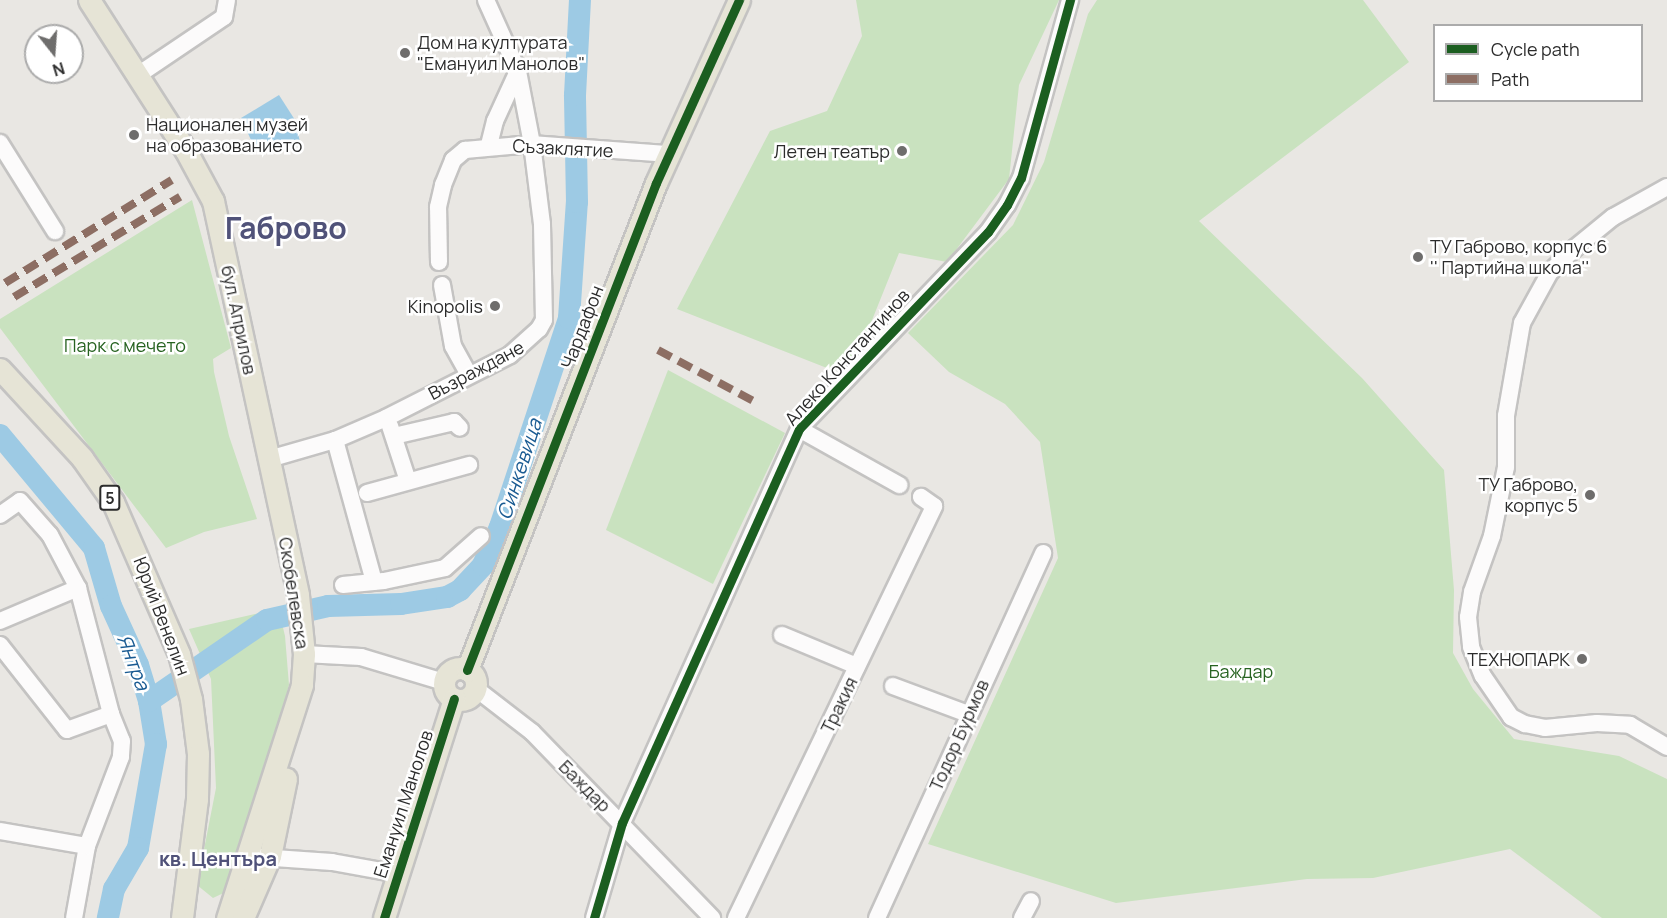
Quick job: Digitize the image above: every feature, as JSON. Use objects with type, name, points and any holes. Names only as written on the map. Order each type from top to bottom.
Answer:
[{"type":"main road","name":"бул. Априлов","points":[[89,0],[138,75],[213,201],[269,459]]},
{"type":"main road","name":"Чардафон","points":[[471,679],[669,154],[739,0]]},
{"type":"main road","name":"Юрий Венелин","points":[[0,369],[75,450],[113,502],[179,654],[192,699],[198,754],[197,799],[183,915]]},
{"type":"main road","name":"Скобелевска","points":[[228,918],[291,728],[302,685],[304,648],[298,595],[269,459]]},
{"type":"main road","points":[[453,670],[471,679],[464,700],[449,690],[453,670]]},
{"type":"main road","name":"Емануил Манолов","points":[[384,918],[449,690]]},
{"type":"main road","name":"Скобелевска","points":[[243,918],[270,856],[285,784],[291,728]]},
{"type":"street","points":[[138,75],[224,17],[227,0]]},
{"type":"street","name":"Възраждане","points":[[269,459],[335,440],[386,417],[523,347],[544,320],[539,145],[518,71],[486,0]]},
{"type":"street","name":"Алеко Константинов","points":[[594,918],[622,823],[799,429],[988,232],[1007,205],[1021,178],[1070,0]]},
{"type":"street","points":[[489,145],[495,121],[518,71]]},
{"type":"street","points":[[0,143],[55,231]]},
{"type":"street","name":"Съзаклятие","points":[[439,262],[438,207],[442,185],[458,154],[489,145],[539,145],[669,154]]},
{"type":"street","points":[[1667,187],[1613,217],[1575,248],[1550,272],[1522,323],[1506,416],[1506,466],[1492,536],[1472,592],[1468,626],[1471,647],[1489,687],[1501,707],[1517,720],[1545,728],[1597,723],[1630,725],[1667,747]]},
{"type":"street","points":[[442,285],[453,345],[469,375]]},
{"type":"street","points":[[386,417],[408,481]]},
{"type":"street","points":[[394,436],[454,422],[460,428]]},
{"type":"street","points":[[799,429],[899,485]]},
{"type":"street","points":[[335,440],[374,582]]},
{"type":"street","points":[[367,493],[469,465]]},
{"type":"street","name":"Тракия","points":[[736,918],[934,506],[921,497]]},
{"type":"street","points":[[0,515],[20,501],[50,535],[78,588],[111,714],[123,749],[87,846],[74,918]]},
{"type":"street","points":[[342,585],[374,582],[445,568],[481,536]]},
{"type":"street","name":"Тодор Бурмов","points":[[877,918],[1043,553]]},
{"type":"street","points":[[0,621],[78,588]]},
{"type":"street","points":[[782,635],[857,666]]},
{"type":"street","points":[[0,645],[67,730],[77,730],[111,714]]},
{"type":"street","points":[[304,648],[361,657],[449,690]]},
{"type":"street","points":[[0,673],[17,667]]},
{"type":"street","name":"Баждар","points":[[471,679],[532,732],[712,918]]},
{"type":"street","points":[[893,686],[968,714]]},
{"type":"street","points":[[0,831],[87,846]]},
{"type":"street","points":[[248,861],[270,856],[398,873]]},
{"type":"street","points":[[1022,918],[1031,901]]},
{"type":"green space","points":[[856,0],[1059,0],[1019,85],[1009,179],[947,262],[899,253],[860,350],[832,370],[677,309],[770,131],[827,111],[862,36]]},
{"type":"green space","name":"Баждар","points":[[1097,0],[1363,0],[1409,62],[1199,221],[1362,378],[1444,470],[1454,590],[1453,653],[1473,689],[1514,739],[1619,756],[1667,779],[1667,918],[1602,918],[1510,849],[1373,878],[1307,879],[1116,903],[928,844],[1058,558],[1040,442],[1005,404],[949,372],[908,333],[1013,225],[1044,162],[1088,14]]},
{"type":"green space","name":"Парк с мечето","points":[[192,200],[231,348],[213,359],[214,372],[229,436],[257,519],[204,532],[166,548],[0,328],[0,319]]},
{"type":"green space","points":[[668,370],[785,433],[713,584],[606,530]]},
{"type":"green space","points":[[273,610],[279,611],[285,636],[289,685],[234,888],[213,898],[197,885],[216,788],[211,679],[189,629]]},
{"type":"water","points":[[279,95],[295,120],[300,142],[256,151],[241,118]]},
{"type":"waterway","name":"Синкевица","points":[[149,701],[267,620],[328,606],[401,604],[447,597],[460,590],[483,565],[500,527],[569,318],[577,202],[575,95],[580,0]]},
{"type":"waterway","name":"Янтра","points":[[0,435],[94,548],[111,606],[138,665],[149,701],[156,744],[138,848],[114,889],[108,918]]},
{"type":"marked path","points":[[5,283],[172,180]]},
{"type":"marked path","points":[[14,297],[180,197]]},
{"type":"marked path","points":[[658,350],[759,404]]},
{"type":"cycle path","points":[[467,670],[656,183],[739,0]]},
{"type":"cycle path","points":[[594,918],[622,823],[799,429],[988,232],[1007,205],[1021,178],[1070,0]]},
{"type":"cycle path","points":[[384,918],[454,699]]},
{"type":"place","name":"Дом на културата \"Емануил Манолов\"","points":[[405,53]]},
{"type":"place","name":"Национален музей на образованието","points":[[134,135]]},
{"type":"place","name":"Летен театър","points":[[902,151]]},
{"type":"place","name":"ТУ Габрово, корпус 6 '' Партийна школа''","points":[[1418,257]]},
{"type":"place","name":"Kinopolis","points":[[495,306]]},
{"type":"place","name":"ТУ Габрово, корпус 5","points":[[1590,495]]},
{"type":"place","name":"ТЕХНОПАРК","points":[[1582,659]]},
{"type":"district","name":"Габрово","points":[[286,228]]},
{"type":"district","name":"кв. Центъра","points":[[218,858]]}]
